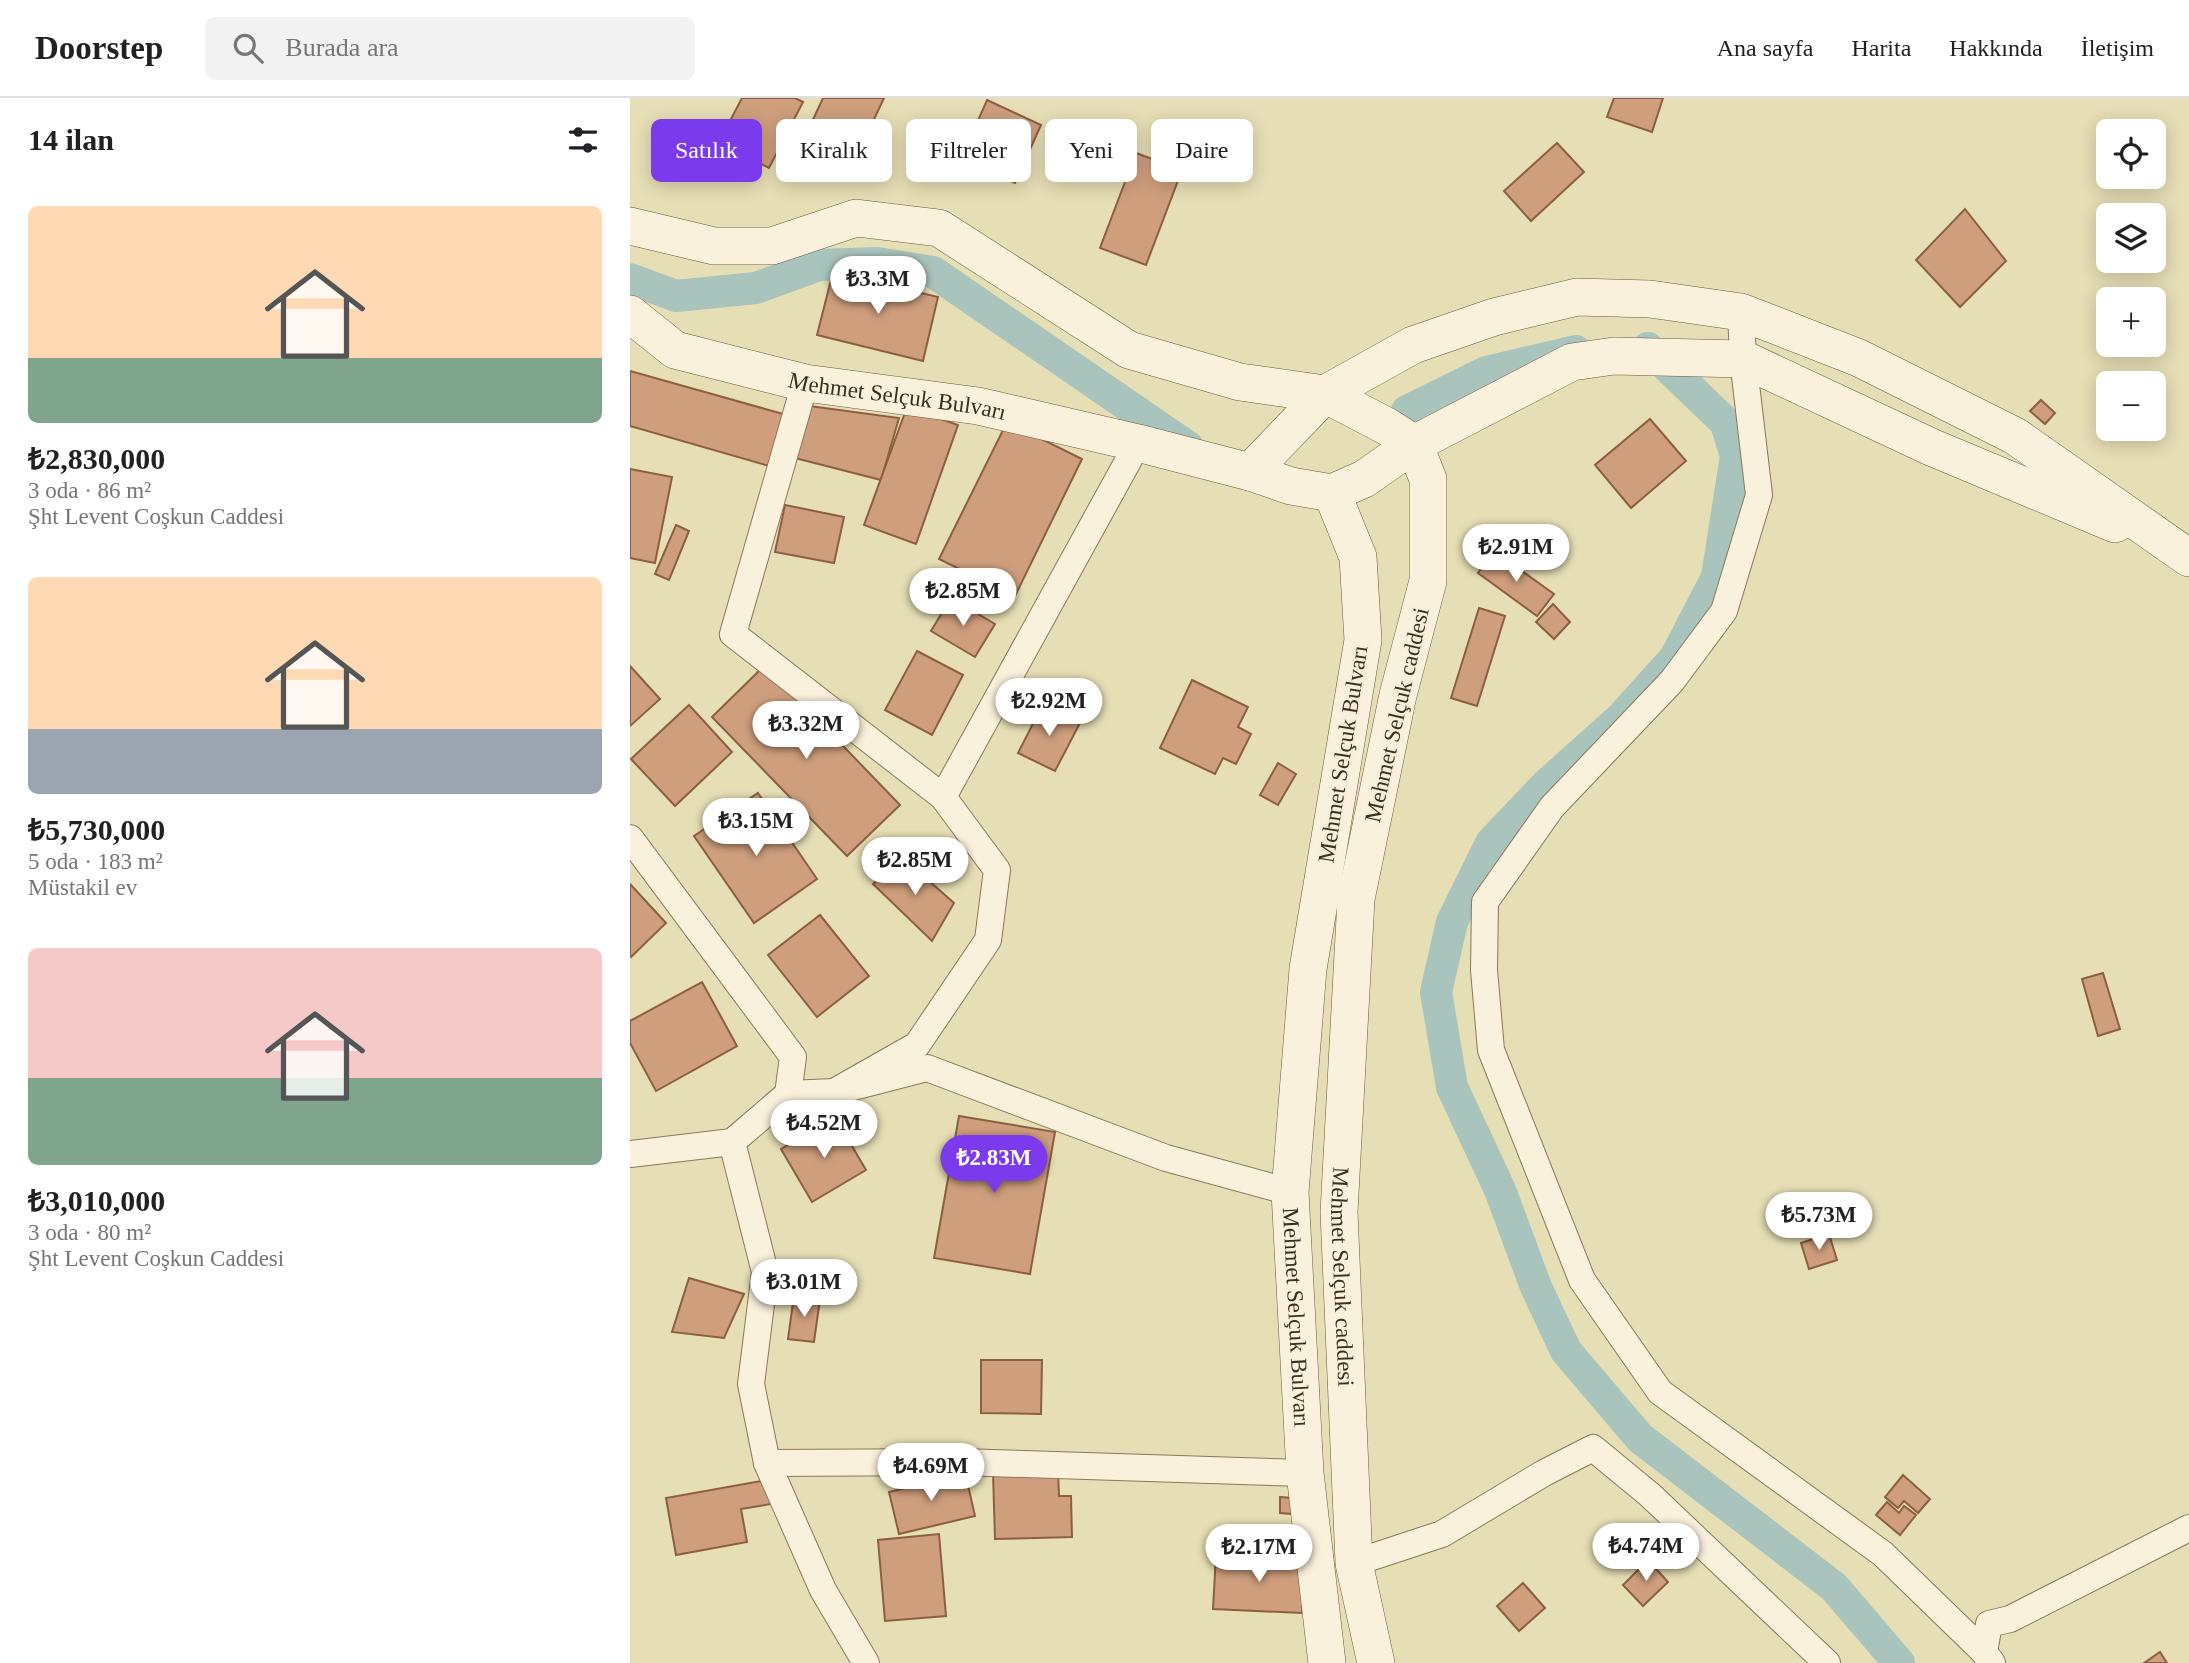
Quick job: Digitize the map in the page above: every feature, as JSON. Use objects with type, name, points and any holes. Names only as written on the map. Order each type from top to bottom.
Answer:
[{"type":"main road","points":[[630,226],[714,246],[772,246],[856,218],[939,228],[1129,350],[1240,382],[1325,394],[1414,444]]},
{"type":"main road","points":[[1250,472],[1325,394],[1413,345],[1494,317],[1577,297],[1650,299],[1741,312],[1859,358],[2015,436],[2185,555]]},
{"type":"main road","name":"Mehmet Selçuk Bulvarı","points":[[630,314],[675,350],[806,383],[978,406],[1138,443],[1250,472],[1291,486],[1332,493],[1358,557],[1363,640],[1308,969],[1290,1192],[1305,1473],[1327,1663]]},
{"type":"main road","points":[[1332,493],[1364,479],[1414,444],[1572,362],[1614,356],[1743,359],[1931,447],[2185,555]]},
{"type":"main road","name":"Mehmet Selçuk caddesi","points":[[1376,1663],[1354,1563],[1339,1212],[1356,899],[1398,695],[1428,581],[1428,479],[1414,444]]},
{"type":"street","points":[[1741,312],[1743,359],[1759,495],[1724,611],[1672,681],[1552,807],[1485,902],[1483,970],[1491,1050],[1582,1280],[1660,1392],[1883,1554],[1988,1658]]},
{"type":"street","points":[[806,383],[733,634],[943,797],[997,870],[988,940],[918,1045],[834,1092]]},
{"type":"street","points":[[943,797],[1138,443]]},
{"type":"street","points":[[630,838],[793,1057],[788,1094]]},
{"type":"street","points":[[630,1154],[732,1142],[788,1094],[834,1092],[927,1068],[1166,1158],[1290,1192]]},
{"type":"street","points":[[732,1142],[765,1272],[751,1384],[767,1463],[823,1590],[866,1663]]},
{"type":"street","points":[[1354,1563],[1442,1534],[1544,1473],[1593,1448],[1650,1495],[1828,1663]]},
{"type":"street","points":[[767,1463],[959,1462],[1305,1473]]},
{"type":"street","points":[[1988,1658],[1989,1624],[2010,1619],[2189,1528]]},
{"type":"shaded area","points":[[630,98],[2189,98],[2189,1663],[630,1663]]},
{"type":"building","points":[[742,98],[795,98],[803,102],[794,119],[776,119],[776,154],[769,168],[762,164],[762,119],[731,119]]},
{"type":"building","points":[[823,98],[884,98],[874,119],[813,119]]},
{"type":"building","points":[[1614,98],[1663,98],[1652,132],[1607,117]]},
{"type":"building","points":[[987,100],[1028,119],[979,119]]},
{"type":"building","points":[[1031,120],[1041,125],[1031,147]]},
{"type":"building","points":[[1557,143],[1584,172],[1531,221],[1504,191]]},
{"type":"building","points":[[1137,153],[1151,159],[1151,182],[1177,182],[1146,265],[1100,248],[1125,182],[1137,182]]},
{"type":"building","points":[[1965,209],[2006,261],[1960,307],[1916,260]]},
{"type":"building","points":[[833,272],[938,297],[923,361],[817,335]]},
{"type":"building","points":[[630,371],[783,414],[769,466],[630,426]]},
{"type":"building","points":[[2041,400],[2055,413],[2045,424],[2030,411]]},
{"type":"building","points":[[802,405],[899,418],[881,480],[791,457]]},
{"type":"building","points":[[907,407],[958,425],[916,544],[864,525]]},
{"type":"building","points":[[1650,419],[1686,461],[1631,508],[1595,465]]},
{"type":"building","points":[[1007,422],[1082,459],[1015,596],[939,559]]},
{"type":"building","points":[[630,469],[672,477],[655,563],[630,558]]},
{"type":"building","points":[[785,505],[844,517],[834,563],[775,552]]},
{"type":"building","points":[[676,525],[689,531],[669,580],[655,574]]},
{"type":"building","points":[[1494,551],[1554,594],[1537,616],[1478,573]]},
{"type":"building","points":[[951,598],[995,624],[975,657],[931,631]]},
{"type":"building","points":[[1553,604],[1570,622],[1554,639],[1536,622]]},
{"type":"building","points":[[1479,608],[1505,616],[1477,706],[1451,698]]},
{"type":"building","points":[[917,651],[963,675],[932,735],[885,710]]},
{"type":"building","points":[[765,665],[900,805],[847,856],[712,717]]},
{"type":"building","points":[[630,666],[660,699],[630,726]]},
{"type":"building","points":[[1192,680],[1248,707],[1238,727],[1251,734],[1236,764],[1223,758],[1215,774],[1160,748]]},
{"type":"building","points":[[1044,702],[1055,708],[1053,713],[1067,721],[1069,716],[1081,721],[1055,771],[1018,753]]},
{"type":"building","points":[[689,705],[732,752],[675,806],[631,759]]},
{"type":"building","points":[[1278,763],[1296,774],[1278,805],[1260,795]]},
{"type":"building","points":[[758,793],[817,879],[754,923],[694,836]]},
{"type":"building","points":[[902,857],[954,903],[932,941],[873,884]]},
{"type":"building","points":[[630,884],[666,923],[631,957],[630,956]]},
{"type":"building","points":[[820,915],[869,976],[817,1017],[768,955]]},
{"type":"building","points":[[2103,973],[2120,1029],[2098,1036],[2082,979]]},
{"type":"building","points":[[702,982],[737,1046],[656,1091],[630,1043],[630,1021]]},
{"type":"building","points":[[805,1106],[817,1125],[796,1138],[784,1119]]},
{"type":"building","points":[[959,1116],[1055,1132],[1030,1274],[934,1258]]},
{"type":"building","points":[[835,1117],[866,1170],[812,1202],[781,1149]]},
{"type":"building","points":[[1829,1234],[1837,1260],[1809,1269],[1801,1243]]},
{"type":"building","points":[[689,1278],[744,1294],[724,1338],[672,1332]]},
{"type":"building","points":[[794,1295],[820,1299],[814,1342],[788,1339]]},
{"type":"building","points":[[981,1360],[1042,1360],[1041,1414],[981,1413]]},
{"type":"building","points":[[948,1470],[951,1484],[967,1481],[975,1516],[899,1534],[889,1492],[914,1486],[912,1479]]},
{"type":"building","points":[[1058,1471],[1059,1496],[1071,1496],[1072,1537],[995,1539],[993,1473]]},
{"type":"building","points":[[1903,1475],[1930,1499],[1918,1513],[1904,1501],[1898,1508],[1885,1497]]},
{"type":"building","points":[[767,1480],[771,1504],[741,1509],[747,1542],[676,1555],[666,1498]]},
{"type":"building","points":[[1280,1497],[1306,1499],[1305,1515],[1280,1513]]},
{"type":"building","points":[[1887,1502],[1899,1513],[1904,1506],[1916,1515],[1900,1535],[1876,1515]]},
{"type":"building","points":[[939,1534],[946,1616],[885,1621],[878,1540]]},
{"type":"building","points":[[1216,1554],[1304,1558],[1302,1613],[1213,1609]]},
{"type":"building","points":[[1648,1560],[1668,1582],[1643,1606],[1623,1585]]},
{"type":"building","points":[[1523,1583],[1545,1608],[1519,1631],[1497,1606]]},
{"type":"building","points":[[2160,1652],[2167,1663],[2144,1663]]},
{"type":"waterway","points":[[630,279],[676,296],[756,288],[819,265],[877,263],[933,272],[1188,447]]},
{"type":"waterway","points":[[1648,348],[1726,423],[1736,456],[1717,577],[1675,658],[1621,718],[1546,785],[1491,843],[1452,922],[1436,992],[1452,1087],[1500,1190],[1536,1287],[1566,1351],[1640,1438],[1834,1587],[1899,1663]]},
{"type":"waterway","points":[[1407,411],[1486,372],[1576,351]]}]
